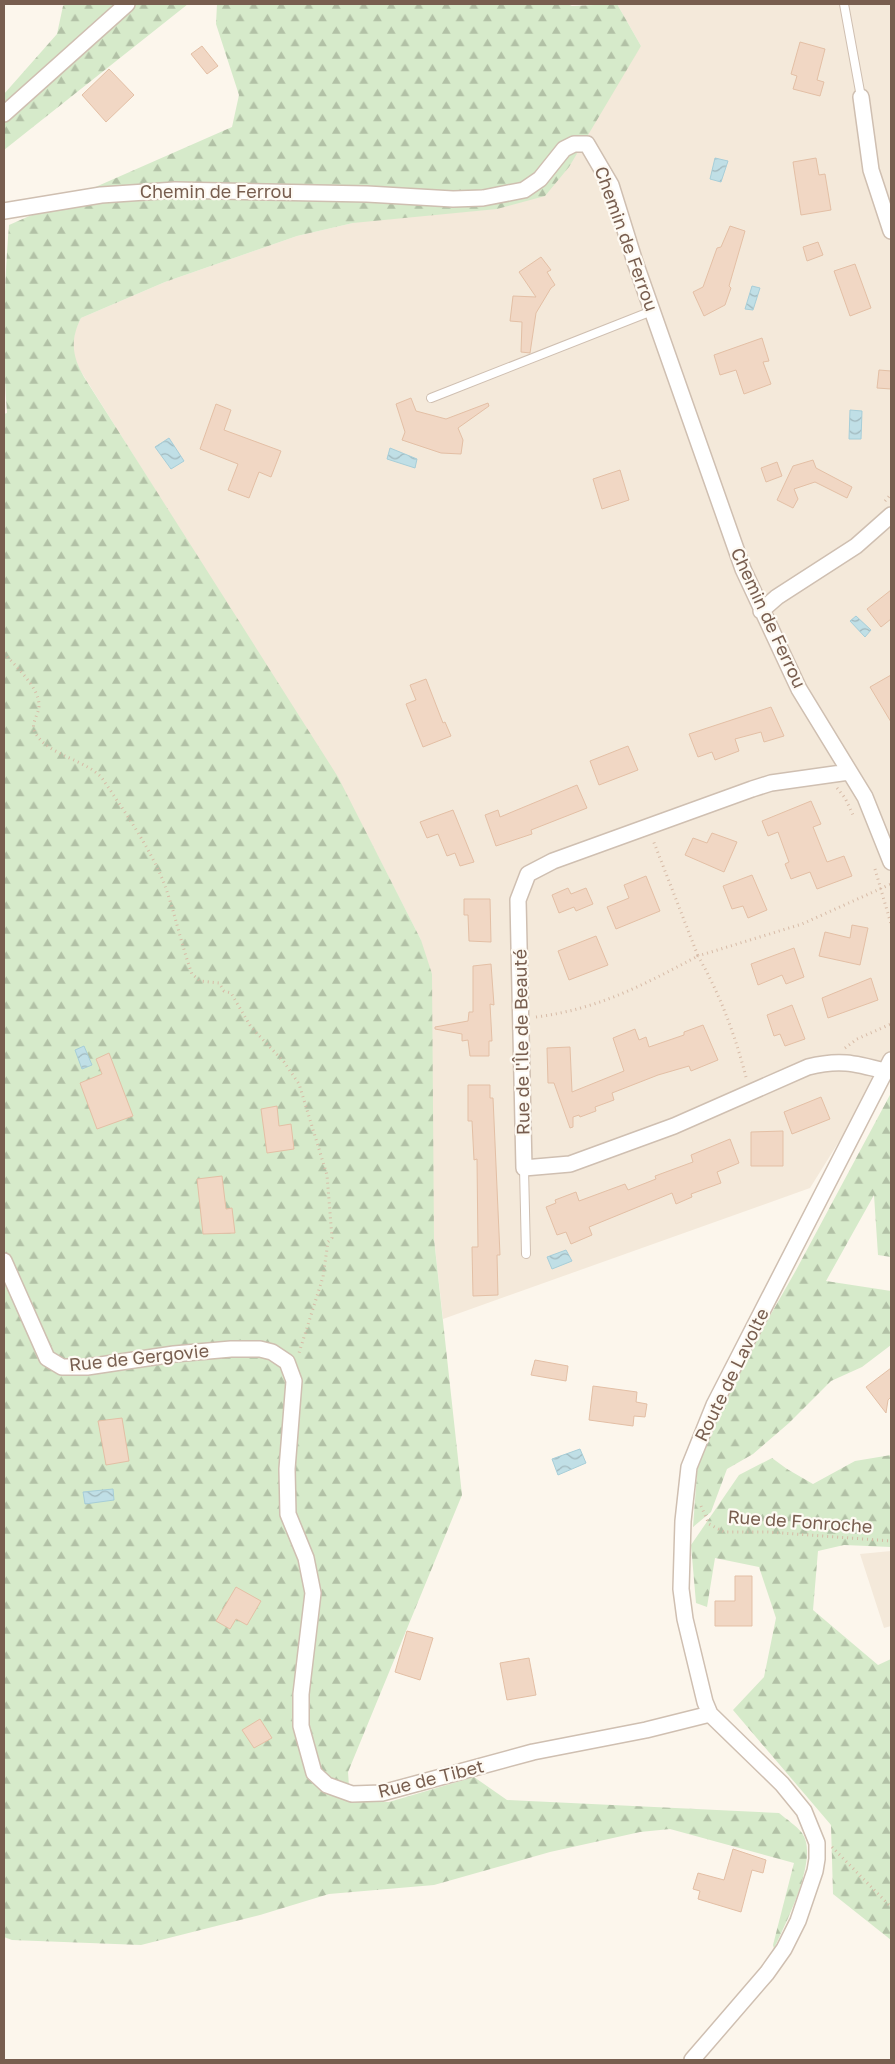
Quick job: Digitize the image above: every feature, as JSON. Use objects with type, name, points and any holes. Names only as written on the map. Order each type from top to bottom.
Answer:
[{"type":"street","points":[[4,114],[127,4]]},
{"type":"street","points":[[861,97],[871,170],[891,231]]},
{"type":"street","name":"Chemin de Ferrou","points":[[4,211],[101,195],[175,190],[261,190],[453,199],[484,198],[524,190],[540,179],[564,149],[574,144],[587,144],[611,185],[652,311],[725,522],[761,611],[799,689],[865,797],[891,862]]},
{"type":"street","points":[[761,611],[777,597],[856,546],[886,511]]},
{"type":"street","name":"Rue de l'Île de Beauté","points":[[524,1168],[518,900],[528,874],[553,861],[771,783],[849,772]]},
{"type":"street","points":[[524,1168],[570,1164],[674,1126],[808,1067],[830,1061],[888,1066]]},
{"type":"street","name":"Route de Lavolte","points":[[710,1714],[705,1702],[685,1619],[681,1589],[683,1521],[689,1468],[714,1405],[888,1066]]},
{"type":"street","name":"Rue de Gergovie","points":[[4,1261],[47,1358],[62,1368],[87,1367],[197,1351],[260,1349],[272,1352],[287,1362],[294,1381]]},
{"type":"street","name":"Rue de Tibet","points":[[294,1381],[287,1469],[288,1514],[306,1558],[313,1593],[301,1694],[301,1726],[310,1764],[319,1779],[327,1785],[352,1794],[382,1793],[533,1752],[646,1730],[710,1714]]},
{"type":"street","points":[[692,2060],[767,1972],[784,1949],[798,1921],[815,1871],[817,1843],[804,1811],[782,1784],[710,1714]]},
{"type":"lane","points":[[844,4],[861,97]]},
{"type":"lane","points":[[431,398],[652,311]]},
{"type":"lane","points":[[524,1168],[526,1254]]},
{"type":"path","points":[[886,511],[891,494]]},
{"type":"path","points":[[4,653],[32,687],[38,698],[40,707],[34,723],[36,735],[50,748],[99,776],[145,847],[163,881],[192,974],[200,981],[219,983],[224,992],[234,996],[251,1027],[284,1062],[299,1084],[327,1175],[332,1238],[328,1242],[325,1271],[319,1294],[300,1346],[294,1381]]},
{"type":"path","points":[[830,785],[835,786],[845,798],[856,822]]},
{"type":"path","points":[[647,827],[698,956],[711,979],[738,1046],[750,1093]]},
{"type":"path","points":[[873,863],[882,888],[891,924]]},
{"type":"path","points":[[521,1018],[570,1012],[614,999],[698,956],[802,924],[891,884]]},
{"type":"path","points":[[839,1061],[845,1048],[857,1039],[891,1024]]},
{"type":"path","name":"Rue de Fonroche","points":[[699,1500],[709,1524],[716,1530],[724,1532],[768,1532],[891,1541]]},
{"type":"path","points":[[817,1843],[827,1844],[837,1852],[891,1907]]},
{"type":"shaded area","points":[[617,4],[891,4],[891,1058],[810,1188],[443,1319],[434,1239],[421,940],[346,794],[80,370],[72,352],[75,331],[81,318],[165,282],[297,236],[353,223],[641,46]]},
{"type":"shaded area","points":[[891,1551],[891,1626],[884,1628],[860,1554]]},
{"type":"green space","points":[[66,4],[188,4],[4,150],[4,94],[57,34],[63,6]]},
{"type":"green space","points":[[217,4],[567,4],[572,6],[617,4],[641,46],[569,167],[545,196],[497,209],[353,223],[297,236],[165,282],[81,318],[75,334],[74,348],[77,362],[84,377],[338,777],[421,940],[432,974],[434,1239],[462,1495],[348,1772],[350,1800],[389,1802],[474,1777],[507,1800],[779,1813],[802,1833],[806,1844],[807,1858],[799,1891],[774,1949],[773,1945],[794,1863],[670,1829],[640,1832],[550,1852],[434,1885],[329,1894],[260,1915],[141,1945],[12,1940],[4,1937],[4,414],[7,413],[4,342],[9,225],[232,127],[239,95],[216,24]]},
{"type":"green space","points":[[891,1093],[891,1257],[878,1255],[874,1195],[826,1281],[891,1291],[891,1345],[862,1367],[831,1381],[789,1423],[753,1454],[727,1469],[711,1512],[693,1527],[698,1460],[751,1349],[795,1272]]},
{"type":"green space","points":[[891,1455],[891,1547],[844,1545],[818,1551],[813,1610],[878,1665],[891,1659],[891,1940],[833,1894],[831,1825],[733,1710],[764,1677],[776,1618],[759,1567],[715,1558],[707,1607],[696,1603],[691,1545],[739,1475],[772,1458],[813,1484],[855,1461]]},
{"type":"water","points":[[715,158],[728,161],[721,182],[710,179]]},
{"type":"water","points":[[752,286],[760,288],[753,310],[745,309]]},
{"type":"water","points":[[850,410],[862,411],[861,439],[849,439]]},
{"type":"water","points":[[169,438],[184,461],[171,469],[155,447]]},
{"type":"water","points":[[390,448],[417,459],[415,468],[387,459]]},
{"type":"water","points":[[856,616],[871,630],[865,637],[850,621]]},
{"type":"water","points":[[84,1046],[92,1065],[82,1069],[75,1050]]},
{"type":"water","points":[[566,1250],[572,1261],[552,1269],[547,1257]]},
{"type":"water","points":[[580,1449],[586,1463],[558,1475],[552,1459]]},
{"type":"water","points":[[113,1489],[114,1500],[85,1504],[83,1492]]},
{"type":"building","points":[[800,42],[825,49],[817,80],[824,82],[820,96],[793,89],[797,76],[791,74]]},
{"type":"building","points":[[202,46],[218,66],[207,74],[191,54]]},
{"type":"building","points":[[109,69],[134,95],[106,122],[82,95]]},
{"type":"building","points":[[816,158],[819,175],[825,174],[831,210],[801,215],[793,162]]},
{"type":"building","points":[[730,226],[745,231],[729,286],[731,288],[725,305],[704,316],[693,292],[703,287],[717,248],[721,247]]},
{"type":"building","points":[[818,242],[823,255],[807,261],[803,247]]},
{"type":"building","points":[[541,257],[551,270],[547,272],[555,285],[551,288],[536,313],[530,353],[521,352],[522,322],[510,321],[513,296],[536,297],[519,272]]},
{"type":"building","points":[[855,264],[871,308],[850,316],[834,271]]},
{"type":"building","points":[[762,338],[769,361],[763,362],[771,384],[744,394],[736,370],[720,375],[714,355]]},
{"type":"building","points":[[879,370],[891,371],[891,389],[877,388]]},
{"type":"building","points":[[411,398],[416,411],[446,419],[488,403],[489,406],[458,428],[463,440],[461,454],[441,453],[402,440],[405,432],[396,404]]},
{"type":"building","points":[[216,404],[231,410],[224,430],[281,451],[271,477],[259,472],[249,498],[228,490],[238,464],[200,449]]},
{"type":"building","points":[[813,460],[816,468],[852,487],[847,498],[815,482],[794,489],[798,499],[793,508],[777,500],[793,466]]},
{"type":"building","points":[[777,462],[782,476],[766,482],[761,468]]},
{"type":"building","points":[[620,470],[629,500],[602,509],[593,479]]},
{"type":"building","points":[[891,590],[891,619],[881,627],[867,609]]},
{"type":"building","points":[[891,675],[891,722],[870,687]]},
{"type":"building","points":[[426,679],[443,723],[445,722],[451,736],[423,747],[406,704],[416,700],[410,685]]},
{"type":"building","points":[[771,707],[784,736],[764,742],[761,732],[735,739],[739,751],[715,760],[712,752],[698,757],[689,734]]},
{"type":"building","points":[[628,746],[638,770],[599,785],[590,761]]},
{"type":"building","points":[[577,785],[587,808],[531,830],[532,834],[496,846],[485,815],[498,810],[500,817]]},
{"type":"building","points":[[811,801],[821,824],[813,827],[827,862],[844,856],[852,876],[817,889],[810,872],[791,879],[785,864],[789,862],[778,832],[768,836],[762,821]]},
{"type":"building","points":[[453,810],[474,862],[460,866],[455,853],[447,856],[438,834],[427,838],[420,822]]},
{"type":"building","points":[[712,833],[737,842],[724,872],[685,855],[693,838],[707,843]]},
{"type":"building","points":[[752,875],[767,910],[748,918],[743,906],[732,909],[723,886]]},
{"type":"building","points":[[646,876],[660,911],[616,929],[607,907],[629,898],[624,885]]},
{"type":"building","points":[[568,888],[571,894],[586,888],[593,904],[576,911],[574,907],[559,913],[552,895]]},
{"type":"building","points":[[464,899],[490,899],[491,942],[469,941],[468,915],[464,915]]},
{"type":"building","points":[[852,925],[868,928],[860,965],[819,956],[825,932],[850,938]]},
{"type":"building","points":[[596,936],[608,965],[569,980],[558,951]]},
{"type":"building","points":[[794,948],[804,977],[786,984],[782,975],[758,985],[751,964]]},
{"type":"building","points":[[491,964],[494,1005],[490,1004],[492,1041],[489,1041],[489,1056],[470,1056],[468,1040],[462,1041],[462,1034],[435,1029],[435,1027],[468,1021],[469,1012],[473,1012],[473,966]]},
{"type":"building","points":[[871,978],[878,1000],[828,1018],[822,998]]},
{"type":"building","points":[[792,1005],[805,1039],[785,1046],[780,1034],[774,1036],[767,1015]]},
{"type":"building","points":[[703,1025],[718,1060],[691,1071],[689,1066],[658,1075],[612,1093],[614,1100],[595,1107],[596,1111],[580,1117],[579,1115],[573,1117],[573,1127],[570,1128],[554,1083],[548,1083],[547,1048],[570,1047],[572,1092],[624,1071],[613,1038],[635,1029],[639,1040],[646,1037],[649,1047],[684,1035],[684,1032]]},
{"type":"building","points":[[109,1053],[133,1116],[97,1129],[80,1083],[102,1074],[96,1059]]},
{"type":"building","points":[[468,1085],[490,1085],[490,1098],[493,1098],[500,1255],[497,1255],[498,1295],[473,1296],[472,1247],[478,1247],[477,1159],[474,1160],[472,1121],[468,1121]]},
{"type":"building","points":[[821,1097],[830,1119],[792,1134],[784,1112]]},
{"type":"building","points":[[277,1106],[279,1126],[291,1124],[294,1149],[267,1153],[261,1109]]},
{"type":"building","points":[[783,1131],[783,1166],[751,1166],[751,1132]]},
{"type":"building","points":[[730,1139],[739,1163],[717,1172],[721,1183],[691,1194],[692,1197],[676,1204],[672,1193],[589,1227],[592,1235],[571,1244],[566,1232],[557,1235],[546,1207],[556,1203],[555,1200],[576,1192],[579,1201],[625,1184],[628,1190],[656,1179],[655,1176],[693,1162],[691,1155]]},
{"type":"building","points":[[222,1176],[226,1209],[232,1208],[235,1233],[203,1234],[197,1179]]},
{"type":"building","points":[[535,1360],[568,1366],[566,1381],[531,1375]]},
{"type":"building","points":[[891,1368],[891,1397],[888,1400],[886,1413],[866,1387]]},
{"type":"building","points":[[593,1386],[637,1392],[636,1402],[647,1404],[645,1417],[634,1416],[633,1426],[589,1420]]},
{"type":"building","points":[[122,1418],[129,1461],[106,1465],[98,1421]]},
{"type":"building","points":[[735,1576],[752,1576],[752,1626],[715,1626],[715,1601],[735,1601]]},
{"type":"building","points":[[236,1587],[261,1601],[247,1625],[236,1619],[230,1629],[216,1621]]},
{"type":"building","points":[[407,1631],[433,1638],[420,1680],[395,1672]]},
{"type":"building","points":[[529,1658],[536,1695],[507,1700],[500,1663]]},
{"type":"building","points":[[260,1719],[272,1738],[254,1748],[242,1730]]},
{"type":"building","points":[[733,1849],[766,1860],[763,1873],[752,1870],[741,1912],[698,1899],[700,1891],[693,1889],[698,1873],[724,1880]]}]
